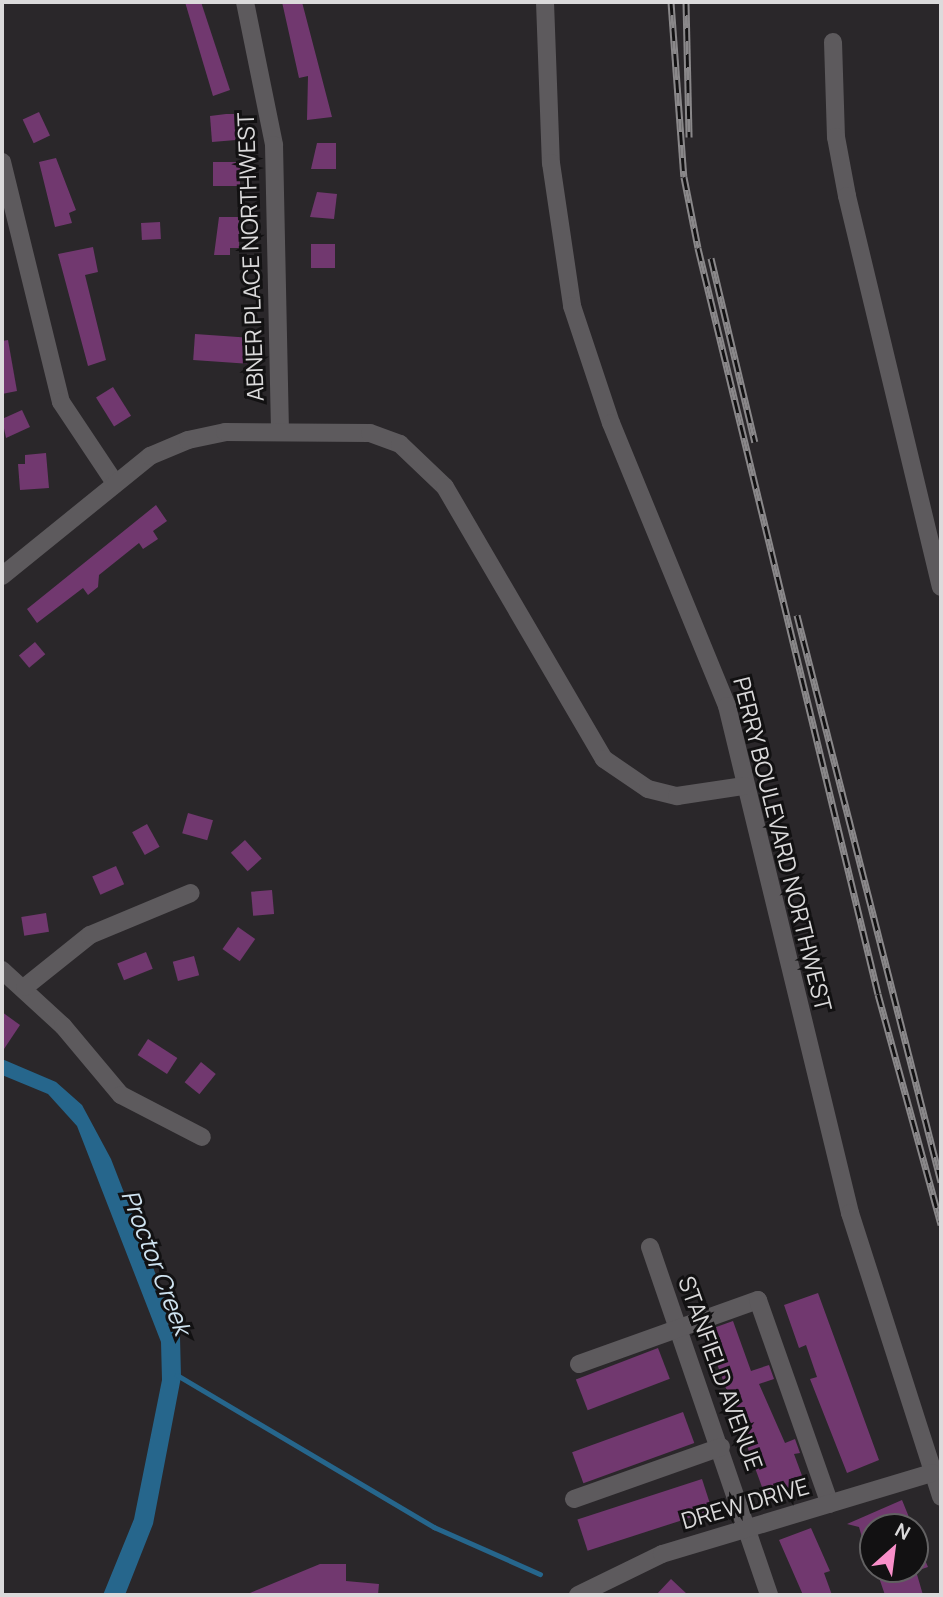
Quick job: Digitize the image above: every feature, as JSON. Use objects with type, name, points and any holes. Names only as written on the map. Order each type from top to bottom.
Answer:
[{"type":"street","name":"ABNER PLACE NORTHWEST","points":[[245,2],[269,94],[274,145],[280,430]]},
{"type":"street","name":"PERRY BOULEVARD NORTHWEST","points":[[545,2],[551,163],[572,306],[611,424],[727,706],[744,786],[853,1226],[941,1497]]},
{"type":"street","points":[[833,43],[836,137],[847,196],[941,587]]},
{"type":"street","points":[[2,162],[61,402],[115,483]]},
{"type":"street","points":[[2,576],[115,483],[188,440],[280,430],[369,433],[427,464],[589,739],[619,773],[677,796],[744,786]]},
{"type":"street","points":[[25,988],[90,934],[191,893]]},
{"type":"street","points":[[2,970],[25,988],[121,1095],[202,1138]]},
{"type":"street","name":"STANFIELD AVENUE","points":[[650,1247],[749,1525],[769,1595]]},
{"type":"street","points":[[579,1364],[758,1300],[830,1504]]},
{"type":"street","points":[[575,1499],[721,1447]]},
{"type":"street","name":"DREW DRIVE","points":[[578,1595],[662,1554],[749,1525],[932,1473]]},
{"type":"water","points":[[2,1059],[56,1082],[82,1105],[111,1159],[180,1337],[181,1377],[153,1524],[125,1595],[103,1595],[134,1519],[162,1380],[161,1342],[77,1126],[48,1094],[2,1075]]},
{"type":"building","points":[[185,2],[201,2],[230,90],[213,96]]},
{"type":"building","points":[[282,2],[302,2],[332,117],[307,120],[308,76],[299,78]]},
{"type":"building","points":[[39,112],[50,136],[34,143],[23,120]]},
{"type":"building","points":[[234,114],[236,140],[212,142],[210,116]]},
{"type":"building","points":[[317,143],[336,143],[336,169],[311,169]]},
{"type":"building","points":[[56,158],[76,210],[69,213],[72,223],[55,227],[39,162]]},
{"type":"building","points":[[213,162],[240,162],[240,186],[213,186]]},
{"type":"building","points":[[317,192],[337,194],[334,219],[310,217]]},
{"type":"building","points":[[219,217],[239,217],[239,248],[230,248],[230,255],[214,255]]},
{"type":"building","points":[[160,222],[161,239],[142,240],[141,223]]},
{"type":"building","points":[[311,244],[335,244],[335,268],[311,268]]},
{"type":"building","points":[[93,247],[98,272],[85,275],[106,360],[88,366],[58,254]]},
{"type":"building","points":[[195,334],[249,338],[247,364],[193,360]]},
{"type":"building","points":[[8,340],[17,391],[2,394],[2,341]]},
{"type":"building","points":[[113,387],[131,416],[114,426],[96,398]]},
{"type":"building","points":[[22,410],[30,427],[6,438],[2,419]]},
{"type":"building","points":[[46,453],[49,488],[20,490],[18,464],[25,464],[25,455]]},
{"type":"building","points":[[156,505],[167,521],[153,531],[158,539],[143,549],[139,543],[99,575],[98,587],[88,595],[83,588],[37,623],[27,609]]},
{"type":"building","points":[[35,642],[45,654],[29,668],[19,655]]},
{"type":"building","points":[[188,813],[213,820],[207,840],[182,833]]},
{"type":"building","points":[[147,824],[160,847],[145,855],[132,832]]},
{"type":"building","points":[[245,840],[262,859],[248,871],[231,853]]},
{"type":"building","points":[[116,866],[124,884],[100,895],[92,877]]},
{"type":"building","points":[[272,890],[274,914],[253,916],[251,892]]},
{"type":"building","points":[[46,913],[49,932],[24,936],[21,917]]},
{"type":"building","points":[[238,927],[255,939],[240,961],[223,949]]},
{"type":"building","points":[[146,952],[153,969],[124,980],[117,964]]},
{"type":"building","points":[[194,956],[199,975],[178,981],[173,962]]},
{"type":"building","points":[[2,1012],[20,1025],[2,1052]]},
{"type":"building","points":[[148,1039],[177,1058],[167,1074],[138,1055]]},
{"type":"building","points":[[201,1062],[216,1074],[199,1094],[185,1082]]},
{"type":"building","points":[[818,1293],[879,1460],[847,1473],[810,1379],[817,1377],[806,1345],[799,1348],[784,1305]]},
{"type":"building","points":[[733,1321],[751,1371],[769,1365],[774,1379],[759,1384],[785,1443],[795,1439],[800,1453],[794,1454],[804,1481],[766,1498],[705,1331]]},
{"type":"building","points":[[658,1348],[670,1379],[588,1410],[576,1380]]},
{"type":"building","points":[[683,1412],[694,1443],[583,1483],[572,1452]]},
{"type":"building","points":[[702,1479],[712,1510],[588,1551],[577,1519]]},
{"type":"building","points":[[902,1500],[907,1513],[872,1513]]},
{"type":"building","points":[[859,1519],[859,1527],[847,1524]]},
{"type":"building","points":[[811,1528],[830,1571],[824,1573],[832,1595],[803,1595],[779,1540]]},
{"type":"building","points":[[320,1564],[346,1564],[346,1581],[379,1584],[378,1595],[245,1595]]},
{"type":"building","points":[[671,1579],[688,1595],[656,1595]]},
{"type":"building","points":[[881,1583],[920,1583],[923,1595],[885,1595]]},
{"type":"waterway","points":[[177,1375],[434,1527],[540,1574]]},
{"type":"railway","points":[[671,2],[684,177],[698,248],[878,994],[941,1225]]},
{"type":"railway","points":[[686,2],[689,137]]},
{"type":"railway","points":[[711,258],[755,442]]},
{"type":"railway","points":[[797,615],[941,1182]]},
{"type":"water label","name":"Proctor Creek","points":[[157,1262]]}]
